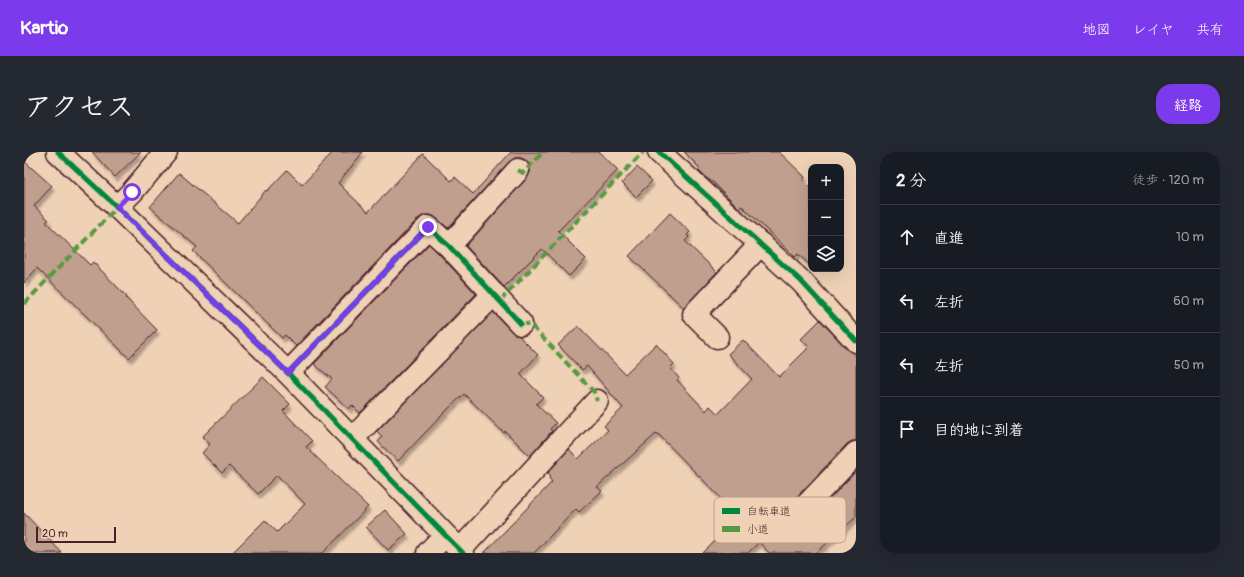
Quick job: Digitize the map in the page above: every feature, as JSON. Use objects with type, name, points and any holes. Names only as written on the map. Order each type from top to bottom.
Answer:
[{"type":"street","points":[[58,152],[117,207],[288,373],[462,552],[596,401]]},
{"type":"street","points":[[117,207],[166,152]]},
{"type":"street","points":[[659,152],[801,281],[856,341]]},
{"type":"street","points":[[449,246],[518,170]]},
{"type":"street","points":[[288,373],[428,227],[449,246],[521,324]]},
{"type":"street","points":[[717,337],[694,314],[761,244]]},
{"type":"street","points":[[352,439],[494,294]]},
{"type":"street","points":[[814,497],[856,453]]},
{"type":"street","points":[[428,553],[444,535]]},
{"type":"building","points":[[92,152],[141,152],[115,177]]},
{"type":"building","points":[[333,152],[363,152],[338,183],[368,212],[423,154],[451,181],[455,177],[473,194],[511,152],[599,152],[618,170],[558,231],[586,259],[569,276],[542,249],[504,287],[466,246],[527,178],[530,172],[530,166],[527,161],[521,158],[515,158],[509,162],[448,228],[431,215],[425,215],[419,218],[296,346],[285,335],[282,338],[193,251],[197,247],[150,207],[179,173],[238,223],[266,190],[267,191],[287,170],[302,185]]},
{"type":"building","points":[[684,152],[779,152],[805,177],[803,180],[808,185],[808,263],[798,254],[795,257],[742,206],[739,208],[714,183],[698,170],[700,168]]},
{"type":"building","points":[[24,161],[52,186],[34,206],[49,220],[46,222],[90,265],[93,262],[157,330],[129,358],[37,268],[24,283]]},
{"type":"building","points":[[637,167],[652,181],[636,197],[622,183]]},
{"type":"building","points":[[670,213],[690,232],[687,235],[689,237],[685,241],[717,272],[684,308],[629,256]]},
{"type":"building","points":[[429,244],[476,294],[360,413],[352,405],[349,409],[325,387],[332,379],[314,364]]},
{"type":"building","points":[[493,312],[512,332],[519,336],[538,355],[520,374],[543,397],[536,404],[556,423],[550,429],[552,431],[530,456],[464,394],[398,461],[378,442],[382,437],[377,431]]},
{"type":"building","points":[[820,320],[847,349],[856,356],[856,441],[852,441],[847,444],[797,497],[719,497],[657,433],[597,487],[602,491],[579,512],[576,509],[534,553],[484,553],[552,482],[549,478],[551,476],[548,473],[569,449],[578,459],[608,430],[604,426],[623,408],[587,366],[582,370],[558,345],[578,326],[625,374],[656,344],[674,364],[670,368],[679,378],[677,380],[706,411],[710,406],[718,414],[752,379],[728,354],[743,340],[779,377],[809,347],[801,339]]},
{"type":"building","points":[[263,377],[290,404],[283,411],[312,441],[306,447],[368,507],[323,553],[232,553],[265,520],[277,532],[305,504],[277,475],[258,494],[229,466],[222,473],[202,453],[210,444],[202,437]]},
{"type":"building","points":[[856,471],[856,517],[846,526],[846,497],[831,497]]},
{"type":"building","points":[[385,510],[407,534],[388,550],[366,527]]},
{"type":"building","points":[[24,513],[62,553],[24,553]]},
{"type":"building","points":[[714,542],[758,543],[748,553],[703,553]]},
{"type":"building","points":[[760,543],[827,543],[816,553],[769,553]]},
{"type":"marked path","points":[[518,170],[523,173],[543,152]]},
{"type":"marked path","points":[[500,301],[643,152]]},
{"type":"marked path","points":[[24,304],[117,207]]},
{"type":"marked path","points":[[521,324],[530,324],[594,392],[597,401]]},
{"type":"cycle path","points":[[58,152],[117,207],[288,373],[463,553]]},
{"type":"cycle path","points":[[659,152],[801,281],[856,341]]},
{"type":"cycle path","points":[[288,373],[428,227],[449,246],[521,324]]},
{"type":"route","points":[[132,192],[117,207],[288,373],[428,227]]}]
